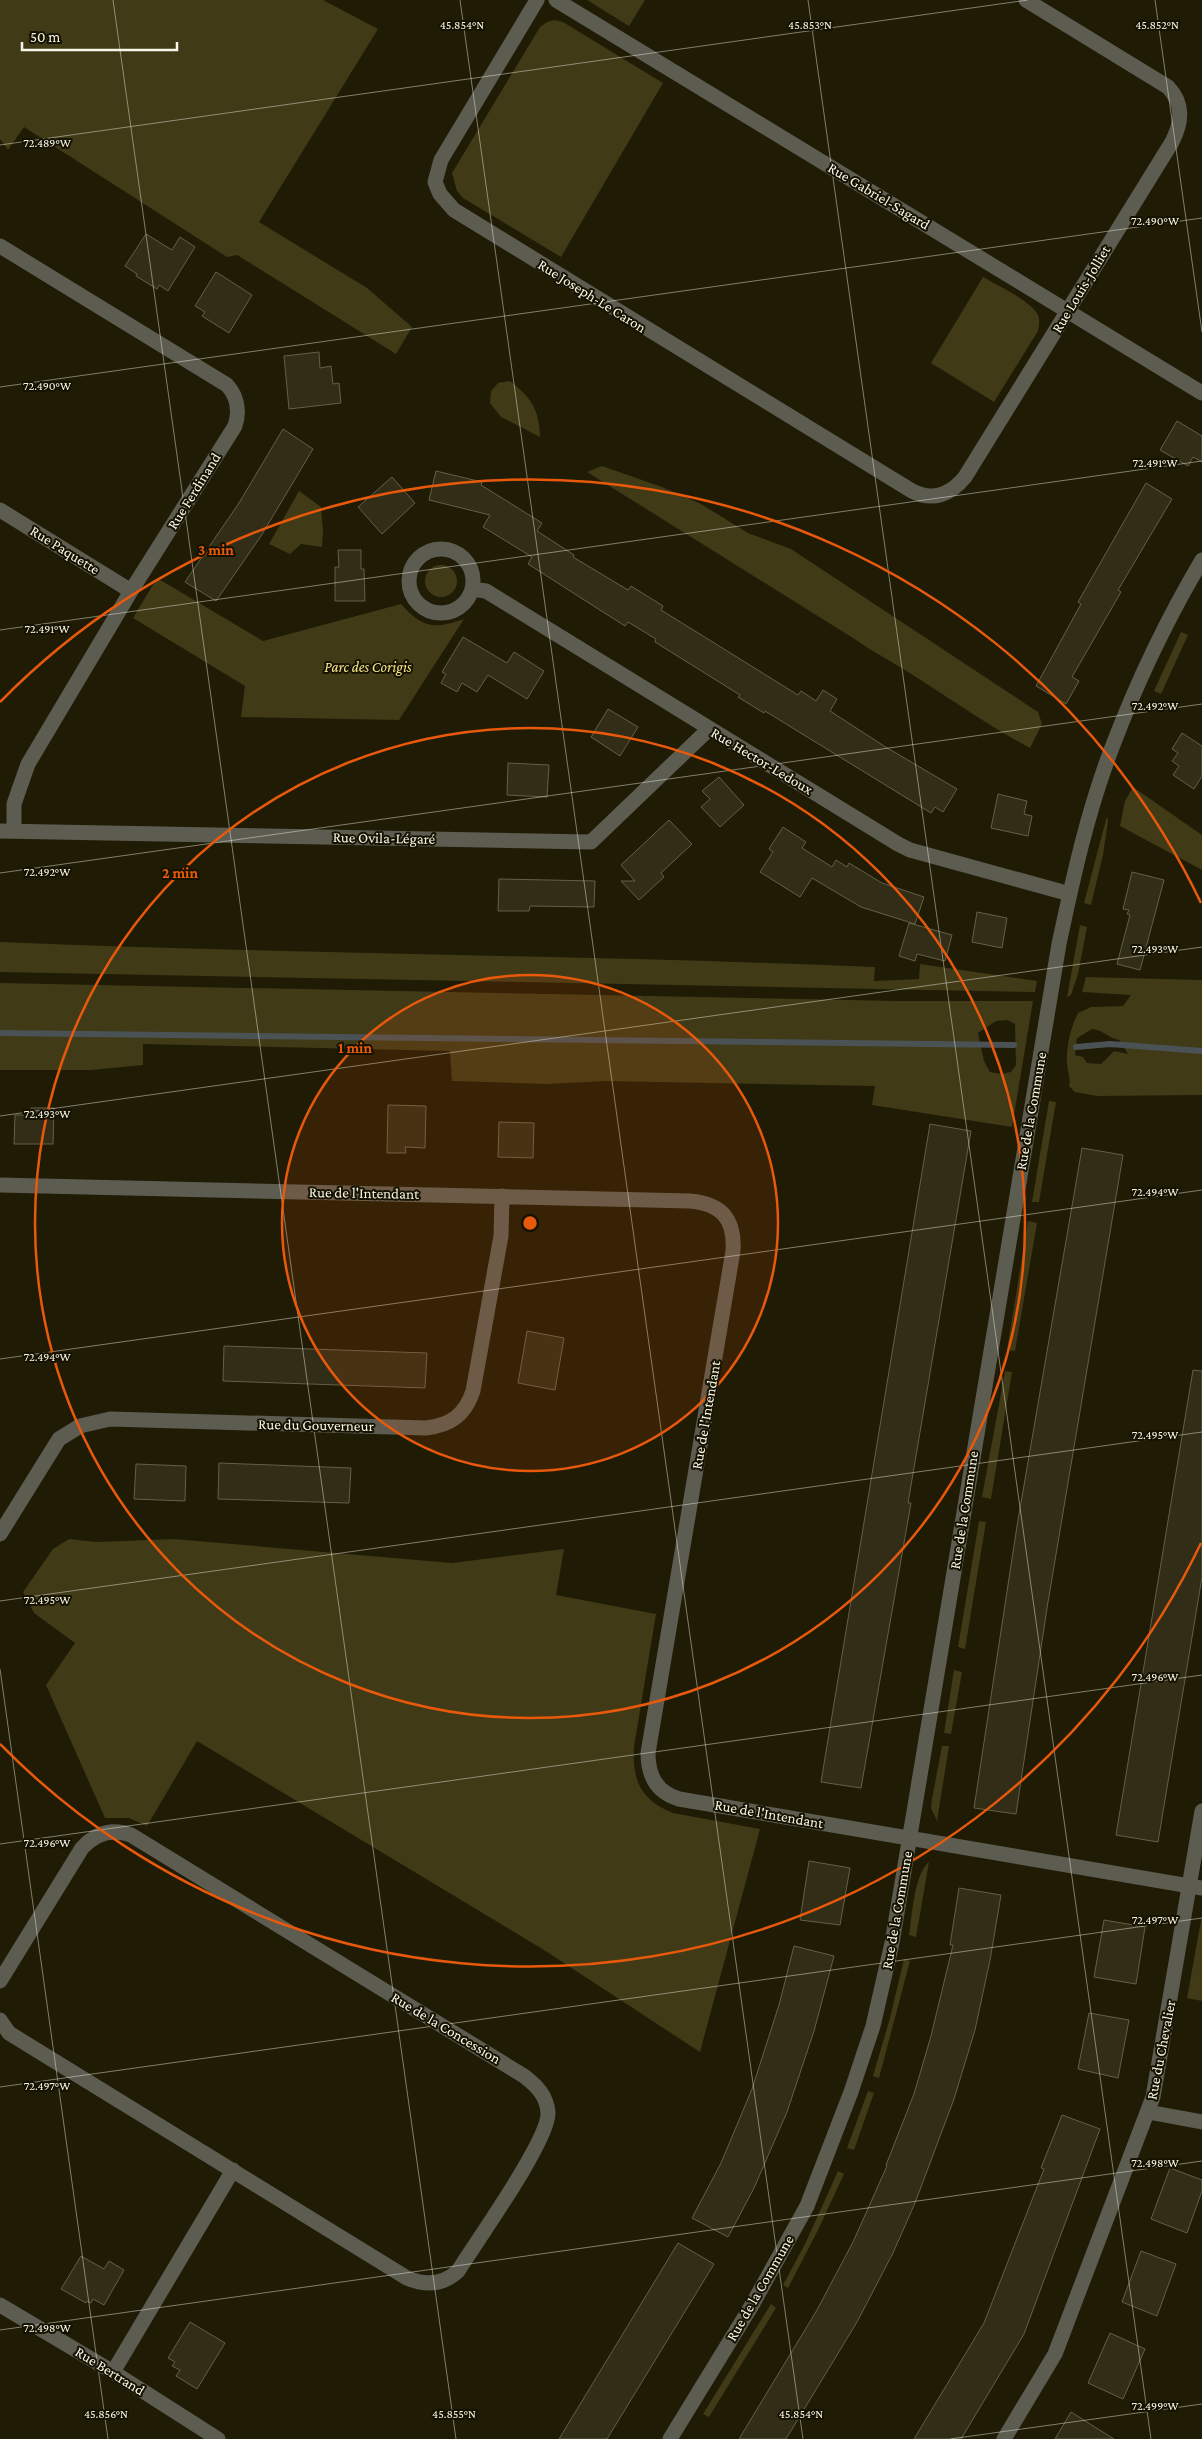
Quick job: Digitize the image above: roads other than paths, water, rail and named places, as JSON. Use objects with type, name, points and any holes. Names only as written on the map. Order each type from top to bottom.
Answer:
[{"type":"street","name":"Rue Joseph-Le Caron","points":[[537,0],[441,160],[435,182],[444,200],[454,210],[912,491],[928,497],[943,494]]},
{"type":"street","name":"Rue Gabriel-Sagard","points":[[556,0],[1202,393]]},
{"type":"street","name":"Rue Louis-Jolliet","points":[[943,494],[954,488],[965,477],[1172,142],[1180,119],[1180,106],[1175,96],[1163,84],[1026,0]]},
{"type":"street","name":"Rue Ferdinand","points":[[0,246],[222,381],[231,389],[236,399],[238,416],[235,426],[131,591],[28,764],[7,831]]},
{"type":"street","name":"Rue Paquette","points":[[0,510],[131,591]]},
{"type":"street","points":[[432,550],[454,552],[463,558],[470,567],[473,578],[472,588],[468,598],[458,608],[443,614],[433,612],[416,602],[410,588],[410,573],[422,555],[432,550]]},
{"type":"street","name":"Rue de la Commune","points":[[670,2439],[752,2305],[807,2206],[851,2092],[873,2026],[890,1957],[1057,952],[1070,894],[1112,746],[1166,624],[1202,560]]},
{"type":"street","name":"Rue Hector-Ledoux","points":[[472,588],[486,591],[709,729],[910,850],[1070,894]]},
{"type":"street","name":"Rue Ovila-Légaré","points":[[7,831],[586,842],[598,836],[709,729]]},
{"type":"street","name":"Rue de l'Intendant","points":[[0,1184],[703,1202],[721,1211],[727,1218],[734,1236],[648,1752],[650,1768],[655,1783],[661,1791],[679,1799],[1196,1886]]},
{"type":"street","name":"Rue du Gouverneur","points":[[0,1534],[60,1439],[80,1426],[96,1421],[110,1419],[426,1428],[448,1424],[458,1418],[465,1411],[473,1391],[501,1236],[502,1196]]},
{"type":"street","name":"Rue du Chevalier","points":[[1004,2439],[1055,2354],[1148,2112],[1157,2080],[1196,1886],[1202,1812]]},
{"type":"street","name":"Rue de la Concession","points":[[0,1981],[82,1848],[108,1831],[118,1831],[131,1835],[524,2076],[541,2091],[547,2109],[546,2127],[537,2146],[458,2271],[450,2278],[437,2283],[425,2284],[407,2278],[10,2033],[0,2020]]},
{"type":"street","points":[[1148,2112],[1202,2122]]},
{"type":"street","points":[[113,2372],[233,2170]]},
{"type":"street","name":"Rue Bertrand","points":[[0,2305],[113,2372],[218,2439]]},
{"type":"waterway","points":[[0,1033],[1014,1045]]},
{"type":"waterway","points":[[1076,1047],[1110,1044],[1202,1051]]},
{"type":"park label","name":"Parc des Corigis","points":[[368,667]]}]
